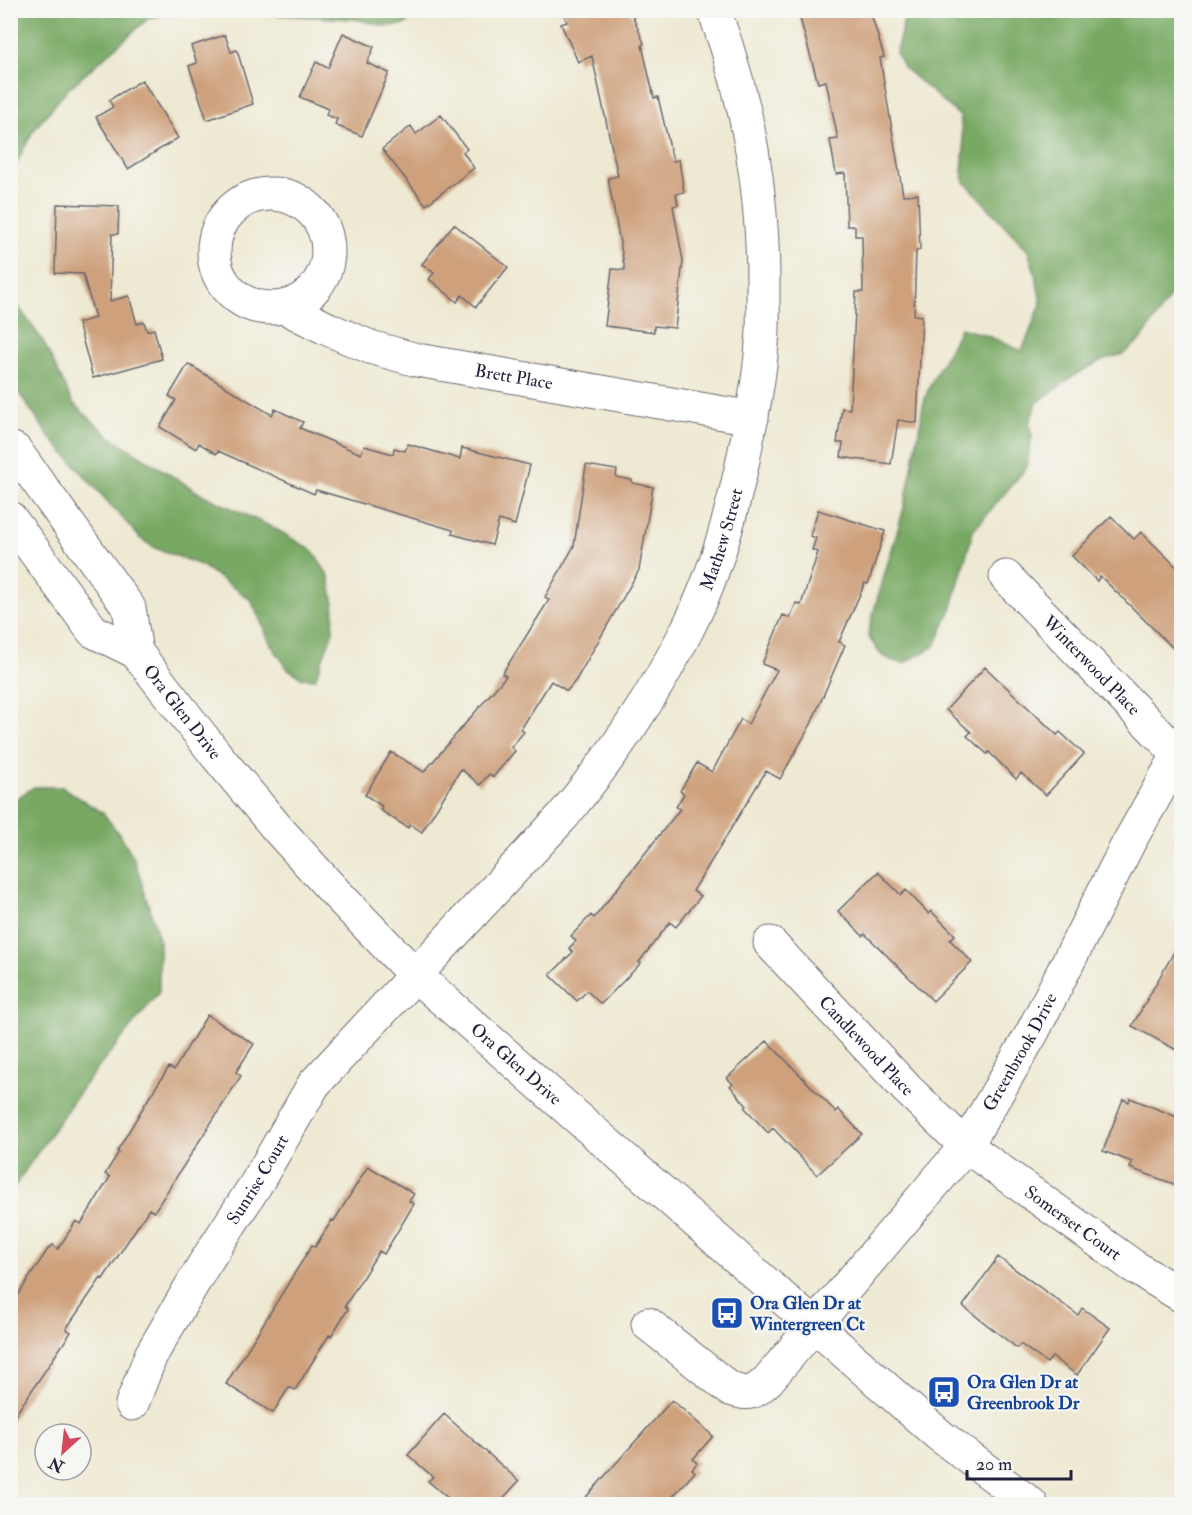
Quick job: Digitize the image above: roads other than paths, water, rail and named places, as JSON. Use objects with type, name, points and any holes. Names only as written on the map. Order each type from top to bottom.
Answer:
[{"type":"street","name":"Mathew Street","points":[[415,975],[563,816],[598,774],[640,714],[684,637],[710,577],[732,510],[752,418],[762,343],[763,261],[759,187],[743,99],[714,10]]},
{"type":"street","name":"Brett Place","points":[[284,307],[370,347],[417,360],[752,418]]},
{"type":"street","name":"Ora Glen Drive","points":[[10,448],[15,450],[129,608],[136,652]]},
{"type":"street","name":"Ora Glen Drive","points":[[10,518],[93,631],[136,652],[217,756],[278,828],[333,890],[415,975],[939,1435],[1031,1504]]},
{"type":"street","name":"Winterwood Place","points":[[1006,577],[1179,750]]},
{"type":"street","name":"Greenbrook Drive","points":[[648,1324],[730,1389],[745,1394],[756,1391],[768,1380],[966,1146],[1032,1033],[1128,844],[1179,750]]},
{"type":"street","name":"Candlewood Place","points":[[770,943],[907,1089],[966,1146]]},
{"type":"street","name":"Sunrise Court","points":[[132,1404],[151,1355],[314,1084],[415,975]]},
{"type":"street","name":"Somerset Court","points":[[966,1146],[1133,1266],[1182,1296]]},
{"type":"street","name":"Ora Glen Drive","points":[[939,1435],[996,1504]]},
{"type":"place","name":"Ora Glen Dr at Wintergreen Ct","points":[[727,1313]]},
{"type":"place","name":"Ora Glen Dr at Greenbrook Dr","points":[[944,1392]]}]
